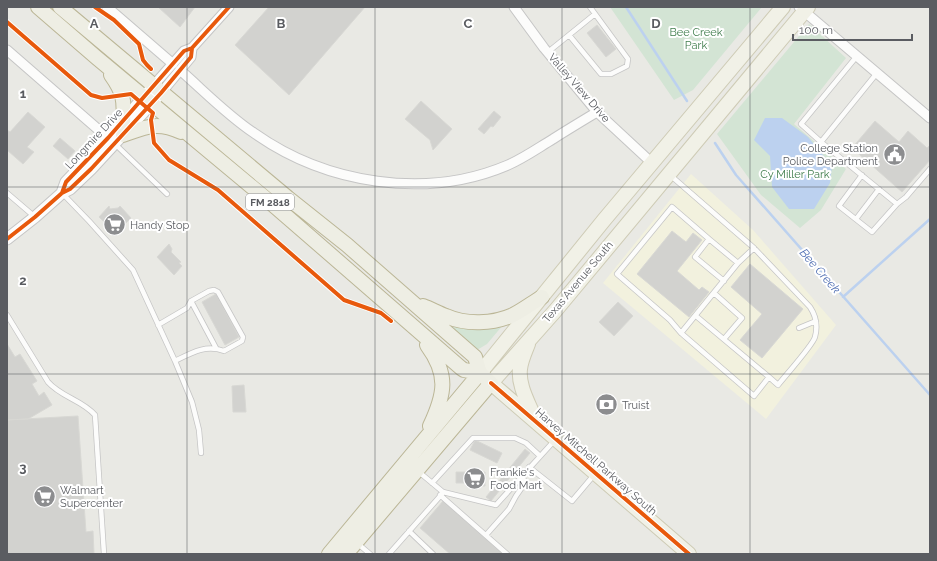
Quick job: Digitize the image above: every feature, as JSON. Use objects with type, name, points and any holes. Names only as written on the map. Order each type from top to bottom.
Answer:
[{"type":"highway","name":"Harvey Mitchell Parkway South","points":[[38,7],[97,58],[153,95],[347,245],[475,357],[480,373],[491,383]]},
{"type":"highway","name":"Harvey Mitchell Parkway South","points":[[60,7],[153,95],[192,137],[270,202],[464,370],[480,373]]},
{"type":"highway","points":[[97,58],[121,90],[124,107],[123,121]]},
{"type":"highway","points":[[115,139],[148,127],[164,126],[192,137]]},
{"type":"highway","points":[[412,302],[452,318],[484,322],[501,319],[512,315],[542,297]]},
{"type":"highway","points":[[416,330],[436,358],[442,374],[439,403],[423,441]]},
{"type":"highway","name":"Texas Avenue South","points":[[329,554],[480,373]]},
{"type":"highway","name":"Texas Avenue South","points":[[346,554],[491,383]]},
{"type":"main road","name":"Texas Avenue South","points":[[480,373],[652,163],[783,7]]},
{"type":"main road","name":"Texas Avenue South","points":[[491,383],[555,310],[703,134],[804,9]]},
{"type":"main road","points":[[668,174],[669,157],[696,123],[698,108]]},
{"type":"main road","points":[[630,221],[632,202],[653,178],[656,169],[652,163]]},
{"type":"main road","points":[[531,337],[520,368],[520,378],[522,388],[536,422]]},
{"type":"main road","name":"Harvey Mitchell Parkway South","points":[[491,383],[555,440],[689,554]]},
{"type":"street","points":[[107,7],[253,133],[290,155],[316,166],[341,174],[368,180],[418,183],[443,182],[466,178],[508,165],[532,153],[597,112]]},
{"type":"street","name":"Longmire Drive","points":[[7,239],[70,189],[92,169],[115,139],[176,67],[190,57],[192,48],[229,7]]},
{"type":"street","name":"Valley View Drive","points":[[514,7],[548,52],[597,112],[652,163]]},
{"type":"street","points":[[804,9],[930,118]]},
{"type":"street","points":[[7,50],[115,139]]},
{"type":"street","name":"Longmire Drive","points":[[115,139],[123,121],[153,95]]},
{"type":"lane","points":[[569,35],[601,74],[611,74],[627,66],[628,59],[590,7]]},
{"type":"lane","points":[[548,52],[595,14]]},
{"type":"lane","points":[[857,56],[800,124],[897,204]]},
{"type":"lane","points":[[821,142],[877,73]]},
{"type":"lane","points":[[115,139],[167,194]]},
{"type":"lane","points":[[862,175],[839,206],[872,232],[897,204],[906,197],[930,169]]},
{"type":"lane","points":[[668,174],[754,248],[810,307],[815,315],[815,339],[778,384],[696,316]]},
{"type":"lane","points":[[856,219],[879,189]]},
{"type":"lane","points":[[7,193],[35,217]]},
{"type":"lane","points":[[62,194],[89,221],[133,270],[175,360],[194,408],[199,430],[201,453]]},
{"type":"lane","points":[[738,263],[672,207],[617,274],[670,320],[681,333],[754,396],[769,377]]},
{"type":"lane","points":[[709,239],[695,257],[724,281]]},
{"type":"lane","points":[[681,333],[738,263],[754,248]]},
{"type":"lane","points":[[158,325],[187,308],[192,301],[209,291],[214,290],[218,292],[243,337],[242,341],[224,350],[216,348],[199,350],[175,360]]},
{"type":"lane","points":[[714,293],[742,318],[724,339]]},
{"type":"lane","points":[[192,301],[216,348]]},
{"type":"lane","points":[[7,315],[51,386],[63,395],[85,406],[94,415],[104,554]]},
{"type":"lane","points":[[799,328],[816,322]]},
{"type":"lane","points":[[432,483],[473,438],[515,438],[526,443],[540,456]]},
{"type":"lane","points":[[442,494],[496,505],[555,440]]},
{"type":"lane","points":[[529,467],[572,501],[596,474]]},
{"type":"lane","points":[[417,470],[508,554]]},
{"type":"lane","points":[[486,535],[509,509],[525,483],[522,475]]},
{"type":"lane","points":[[389,554],[442,494]]},
{"type":"lane","points":[[409,531],[433,554]]},
{"type":"lane","points":[[356,542],[370,554]]},
{"type":"shaded area","points":[[691,174],[753,230],[836,325],[766,419],[603,283]]},
{"type":"green space","name":"Bee Creek Park","points":[[610,7],[762,7],[693,90],[674,100]]},
{"type":"green space","name":"Cy Miller Park","points":[[809,24],[846,58],[794,124],[846,169],[821,210],[800,228],[761,195],[717,134]]},
{"type":"green space","points":[[444,322],[503,325],[487,344],[477,350]]},
{"type":"water","points":[[765,118],[782,118],[808,137],[832,166],[830,183],[814,209],[789,209],[772,187],[770,156],[754,140]]},
{"type":"building","points":[[158,7],[195,7],[180,27]]},
{"type":"building","points":[[269,7],[365,7],[289,95],[235,45]]},
{"type":"building","points":[[597,25],[616,49],[606,57],[587,33]]},
{"type":"building","points":[[421,101],[452,129],[433,150],[430,140],[405,119]]},
{"type":"building","points":[[494,111],[501,117],[493,127],[491,126],[484,134],[478,129]]},
{"type":"building","points":[[28,112],[45,127],[27,147],[34,152],[23,164],[7,150],[7,130],[10,132]]},
{"type":"building","name":"College Station Police Department","points":[[875,121],[899,142],[908,131],[927,148],[930,145],[930,160],[902,192],[852,148]]},
{"type":"building","points":[[60,138],[75,151],[68,159],[53,146]]},
{"type":"building","name":"Handy Stop","points":[[109,206],[110,209],[118,208],[120,206],[131,218],[116,233],[99,217]]},
{"type":"building","points":[[672,231],[686,242],[693,233],[702,240],[677,271],[699,290],[702,287],[709,292],[689,317],[637,274]]},
{"type":"building","points":[[169,244],[172,249],[171,252],[181,262],[179,263],[182,266],[174,275],[157,257]]},
{"type":"building","points":[[750,264],[803,309],[762,358],[740,340],[762,314],[731,287]]},
{"type":"building","points":[[216,294],[239,337],[225,345],[202,302]]},
{"type":"building","points":[[618,302],[633,316],[614,336],[599,322]]},
{"type":"building","points":[[7,344],[15,357],[20,354],[37,381],[32,384],[39,396],[44,392],[52,405],[28,419],[7,420]]},
{"type":"building","points":[[244,385],[246,412],[233,412],[232,386]]},
{"type":"building","name":"Walmart Supercenter","points":[[78,416],[86,532],[93,531],[94,554],[7,554],[7,420]]},
{"type":"building","points":[[475,440],[502,453],[497,463],[470,450]]},
{"type":"building","points":[[525,449],[530,453],[491,501],[486,497]]},
{"type":"building","points":[[456,472],[485,472],[485,486],[466,486],[466,483],[456,483]]},
{"type":"building","points":[[443,501],[503,554],[450,554],[420,528]]},
{"type":"waterway","name":"Bee Creek","points":[[626,7],[687,101]]},
{"type":"waterway","name":"Bee Creek","points":[[715,143],[736,175],[930,395]]},
{"type":"waterway","points":[[843,297],[930,219]]},
{"type":"cycle path","points":[[95,7],[114,20],[139,44],[143,60],[151,69]]},
{"type":"cycle path","points":[[62,193],[66,182],[108,138],[184,51],[192,48],[229,7]]},
{"type":"cycle path","points":[[7,22],[91,95],[102,98],[131,94],[153,113],[151,120],[154,143],[169,160],[218,190],[344,300],[381,313],[391,321]]},
{"type":"cycle path","points":[[7,239],[62,193],[70,189],[91,169],[161,93],[191,57],[192,48]]},
{"type":"cycle path","points":[[491,383],[689,554]]},
{"type":"place","name":"College Station Police Department","points":[[894,154]]},
{"type":"place","name":"Handy Stop","points":[[115,225]]},
{"type":"place","name":"Truist","points":[[607,405]]},
{"type":"place","name":"Frankie's Food Mart","points":[[474,478]]},
{"type":"place","name":"Walmart Supercenter","points":[[45,496]]}]
